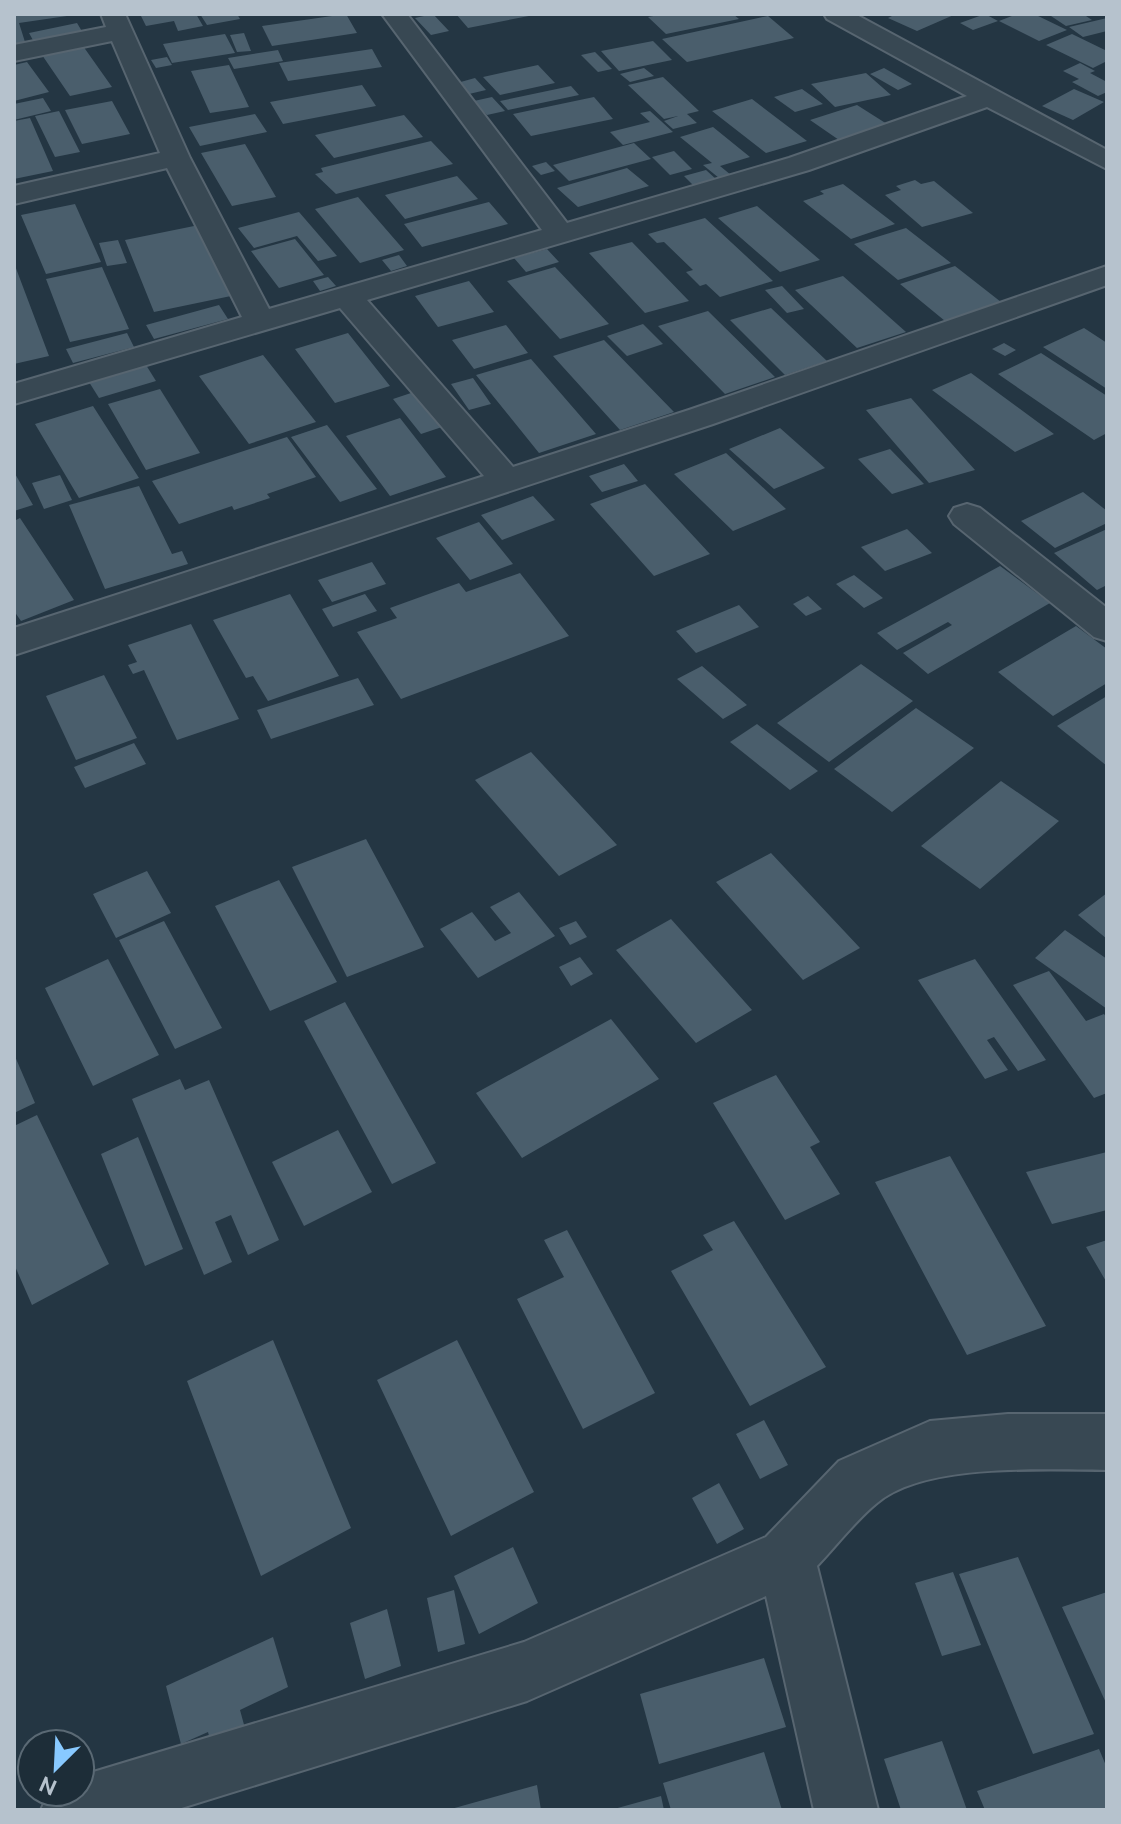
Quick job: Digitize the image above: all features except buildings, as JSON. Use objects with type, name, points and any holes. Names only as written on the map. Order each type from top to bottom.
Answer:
[{"type":"street","points":[[394,14],[560,234]]},
{"type":"street","points":[[836,14],[986,98],[1105,154]]},
{"type":"street","points":[[14,53],[117,23],[176,158],[259,321]]},
{"type":"street","points":[[14,394],[799,164],[986,98]]},
{"type":"street","points":[[14,195],[176,158]]},
{"type":"street","points":[[14,642],[701,417],[1107,275]]},
{"type":"street","points":[[348,298],[507,481]]},
{"type":"street","points":[[967,516],[1107,628]]},
{"type":"street","points":[[73,1810],[527,1671],[786,1557],[859,1481],[930,1449],[1008,1442],[1107,1442]]},
{"type":"street","points":[[786,1557],[846,1810]]}]
